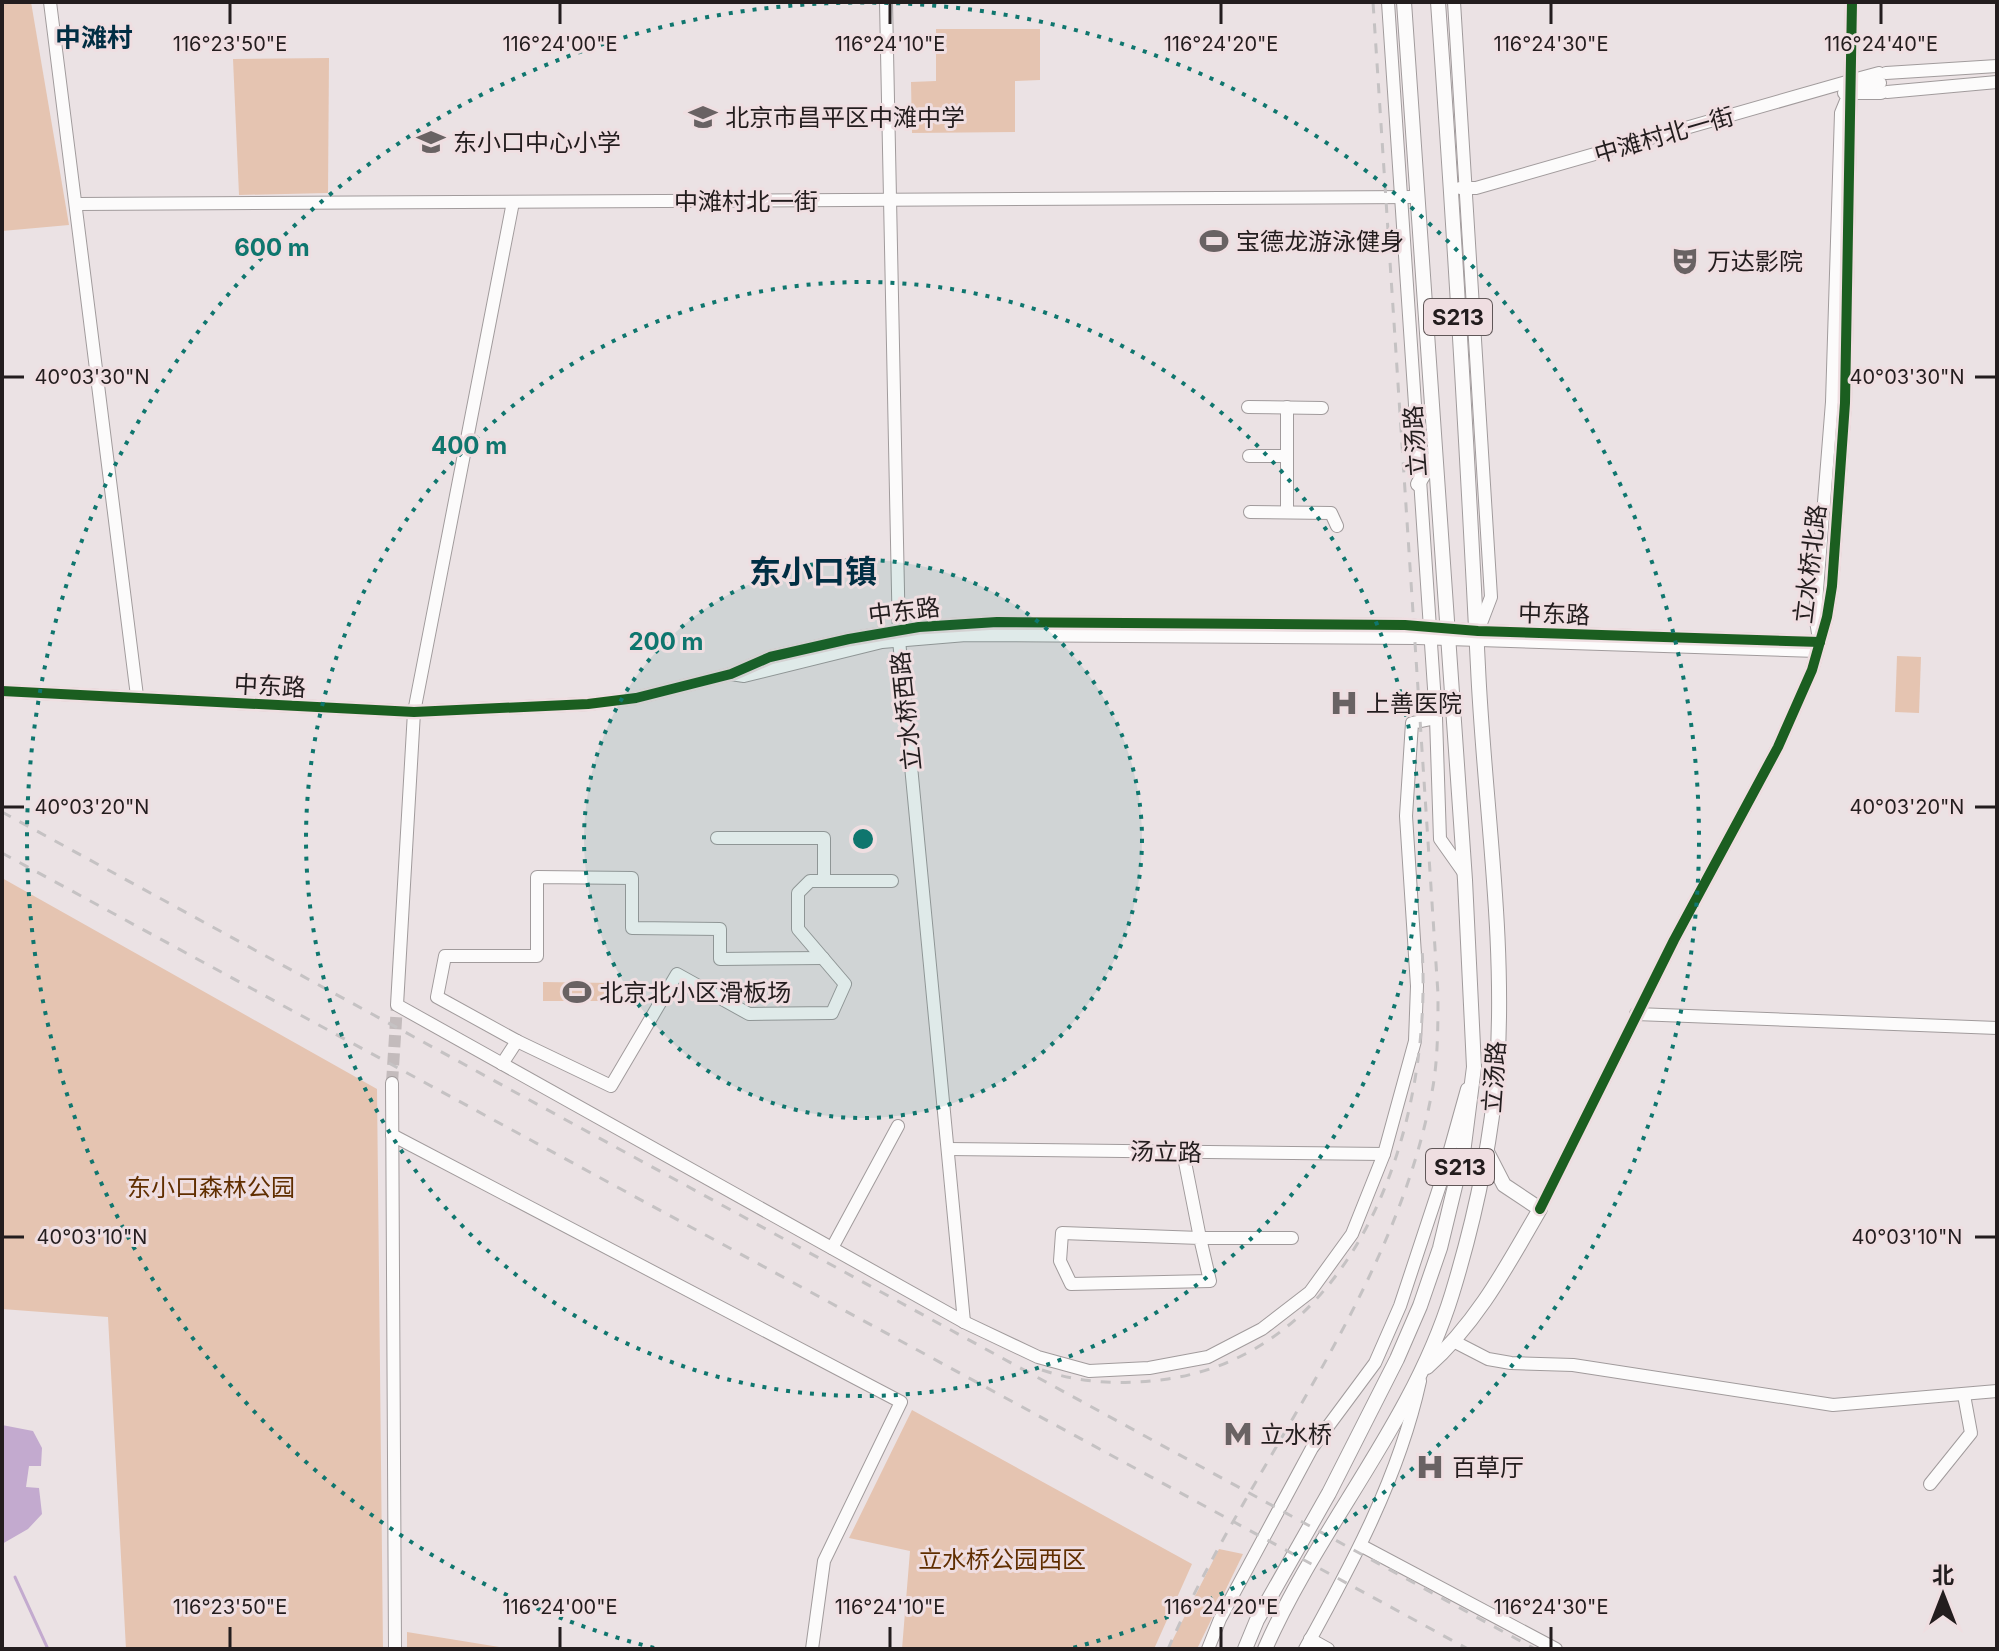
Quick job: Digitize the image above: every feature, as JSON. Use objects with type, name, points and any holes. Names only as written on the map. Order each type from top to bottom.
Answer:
[{"type":"main road","name":"立汤路","points":[[1245,1649],[1257,1620],[1329,1493],[1397,1359],[1420,1306],[1440,1248],[1463,1153],[1474,1067],[1464,873],[1416,197],[1399,48],[1404,2]]},
{"type":"main road","name":"立汤路","points":[[1265,1649],[1423,1370],[1452,1292],[1487,1152],[1497,1067],[1497,973],[1438,2]]},
{"type":"main road","points":[[1418,484],[1433,458]]},
{"type":"main road","points":[[1423,1370],[1455,1342],[1496,1285],[1540,1209],[1504,1185],[1487,1152]]},
{"type":"street","points":[[50,2],[137,696]]},
{"type":"street","name":"立水桥西路","points":[[886,2],[899,635],[964,1322]]},
{"type":"street","name":"立汤路","points":[[1388,2],[1399,48],[1399,198],[1436,718],[1440,839],[1464,873]]},
{"type":"street","name":"立汤路","points":[[1454,2],[1491,597],[1478,636]]},
{"type":"street","name":"立水桥北路","points":[[1540,1209],[1636,1014],[1772,758],[1819,646],[1832,586],[1845,403],[1852,2]]},
{"type":"street","points":[[1850,87],[1883,82],[1901,73],[1997,66]]},
{"type":"street","name":"中滩村北一街","points":[[1452,202],[1466,193],[1850,87],[1883,82],[1997,82]]},
{"type":"street","points":[[1451,183],[1466,193]]},
{"type":"street","name":"中滩村北一街","points":[[77,204],[1416,197]]},
{"type":"street","points":[[513,202],[414,712],[397,1005],[502,1064],[964,1322],[1038,1357],[1089,1371],[1149,1368],[1208,1357],[1262,1329],[1310,1292],[1352,1234],[1384,1154],[1415,1041],[1417,986],[1406,816],[1412,723],[1436,718]]},
{"type":"street","points":[[1248,407],[1322,408]]},
{"type":"street","points":[[1287,407],[1287,512]]},
{"type":"street","points":[[1249,456],[1287,456]]},
{"type":"street","points":[[1250,512],[1331,513],[1337,526]]},
{"type":"street","name":"中东路","points":[[2,691],[414,712],[588,704],[636,698],[731,674],[744,676],[899,635],[1430,632],[1819,646]]},
{"type":"street","points":[[717,838],[824,838],[824,881]]},
{"type":"street","points":[[823,958],[720,959],[720,929],[632,928],[632,878],[537,877],[537,956],[445,956],[437,997],[517,1041],[611,1086],[677,974],[749,1014],[832,1013],[845,984],[823,958],[798,929],[798,893],[810,881],[892,881]]},
{"type":"street","points":[[1636,1014],[1997,1028]]},
{"type":"street","points":[[502,1064],[517,1041]]},
{"type":"street","name":"立汤路","points":[[1208,1649],[1220,1619],[1312,1448],[1375,1363],[1400,1306],[1474,1067]]},
{"type":"street","points":[[392,1083],[395,1649]]},
{"type":"street","points":[[832,1248],[898,1126]]},
{"type":"street","points":[[392,1135],[901,1402],[858,1485],[824,1561],[812,1649]]},
{"type":"street","name":"汤立路","points":[[948,1149],[1384,1154]]},
{"type":"street","points":[[1183,1152],[1200,1238],[1210,1281],[1071,1284],[1060,1261],[1062,1233],[1200,1238],[1292,1238]]},
{"type":"street","points":[[1455,1342],[1488,1359],[1511,1363],[1573,1365],[1833,1405],[1997,1391]]},
{"type":"street","name":"立汤路","points":[[1308,1644],[1362,1546],[1411,1422],[1423,1370]]},
{"type":"street","points":[[1930,1484],[1971,1433],[1964,1395]]},
{"type":"street","points":[[1362,1546],[1556,1649]]},
{"type":"street","points":[[1308,1644],[1328,1649]]},
{"type":"green space","points":[[2,2],[31,2],[69,225],[2,231]]},
{"type":"green space","points":[[936,29],[1040,29],[1040,80],[1015,81],[1015,132],[912,133],[911,82],[936,81]]},
{"type":"green space","points":[[329,58],[328,193],[239,195],[233,59]]},
{"type":"green space","points":[[1897,656],[1921,657],[1919,713],[1895,712]]},
{"type":"green space","name":"东小口森林公园","points":[[2,878],[377,1089],[383,1649],[126,1649],[108,1317],[2,1309]]},
{"type":"green space","name":"北京北小区滑板场","points":[[543,982],[611,983],[611,1001],[543,1001]]},
{"type":"green space","name":"立水桥公园西区","points":[[912,1410],[1192,1564],[1154,1649],[902,1649],[910,1551],[849,1538]]},
{"type":"green space","points":[[1219,1549],[1243,1554],[1197,1649],[1168,1649]]},
{"type":"green space","points":[[407,1632],[511,1649],[407,1649]]},
{"type":"shaded area","points":[[2,1425],[33,1431],[42,1448],[41,1466],[29,1466],[26,1487],[39,1488],[42,1514],[28,1529],[2,1544]]},
{"type":"waterway","points":[[15,1577],[48,1649]]},
{"type":"tunnel","points":[[392,1083],[397,1005]]},
{"type":"railway","points":[[1168,1649],[1201,1580],[1352,1312],[1385,1243],[1412,1171],[1435,1072],[1438,994],[1373,2]]},
{"type":"railway","points":[[2,812],[1535,1649]]},
{"type":"railway","points":[[2,853],[1468,1649]]},
{"type":"railway","points":[[1042,1370],[1089,1381],[1136,1382],[1168,1379],[1235,1359],[1292,1323],[1337,1274],[1372,1216],[1398,1151],[1414,1083],[1422,1014],[1422,948]]},
{"type":"cycle path","points":[[1540,1209],[1674,940],[1778,747],[1812,670],[1827,617],[1845,403],[1852,2]]},
{"type":"cycle path","points":[[2,691],[414,712],[588,704],[636,698],[731,674],[770,657],[849,639],[919,627],[997,622],[1405,625],[1478,631],[1820,642]]},
{"type":"place","name":"北京市昌平区中滩中学","points":[[703,117]]},
{"type":"place","name":"东小口中心小学","points":[[431,142]]},
{"type":"place","name":"宝德龙游泳健身","points":[[1214,241]]},
{"type":"place","name":"万达影院","points":[[1685,261]]},
{"type":"place","name":"上善医院","points":[[1344,703]]},
{"type":"place","name":"北京北小区滑板场","points":[[577,992]]},
{"type":"place","name":"立水桥","points":[[1238,1434]]},
{"type":"place","name":"百草厅","points":[[1430,1467]]},
{"type":"district","name":"中滩村","points":[[94,37]]},
{"type":"district","name":"东小口镇","points":[[813,571]]}]
